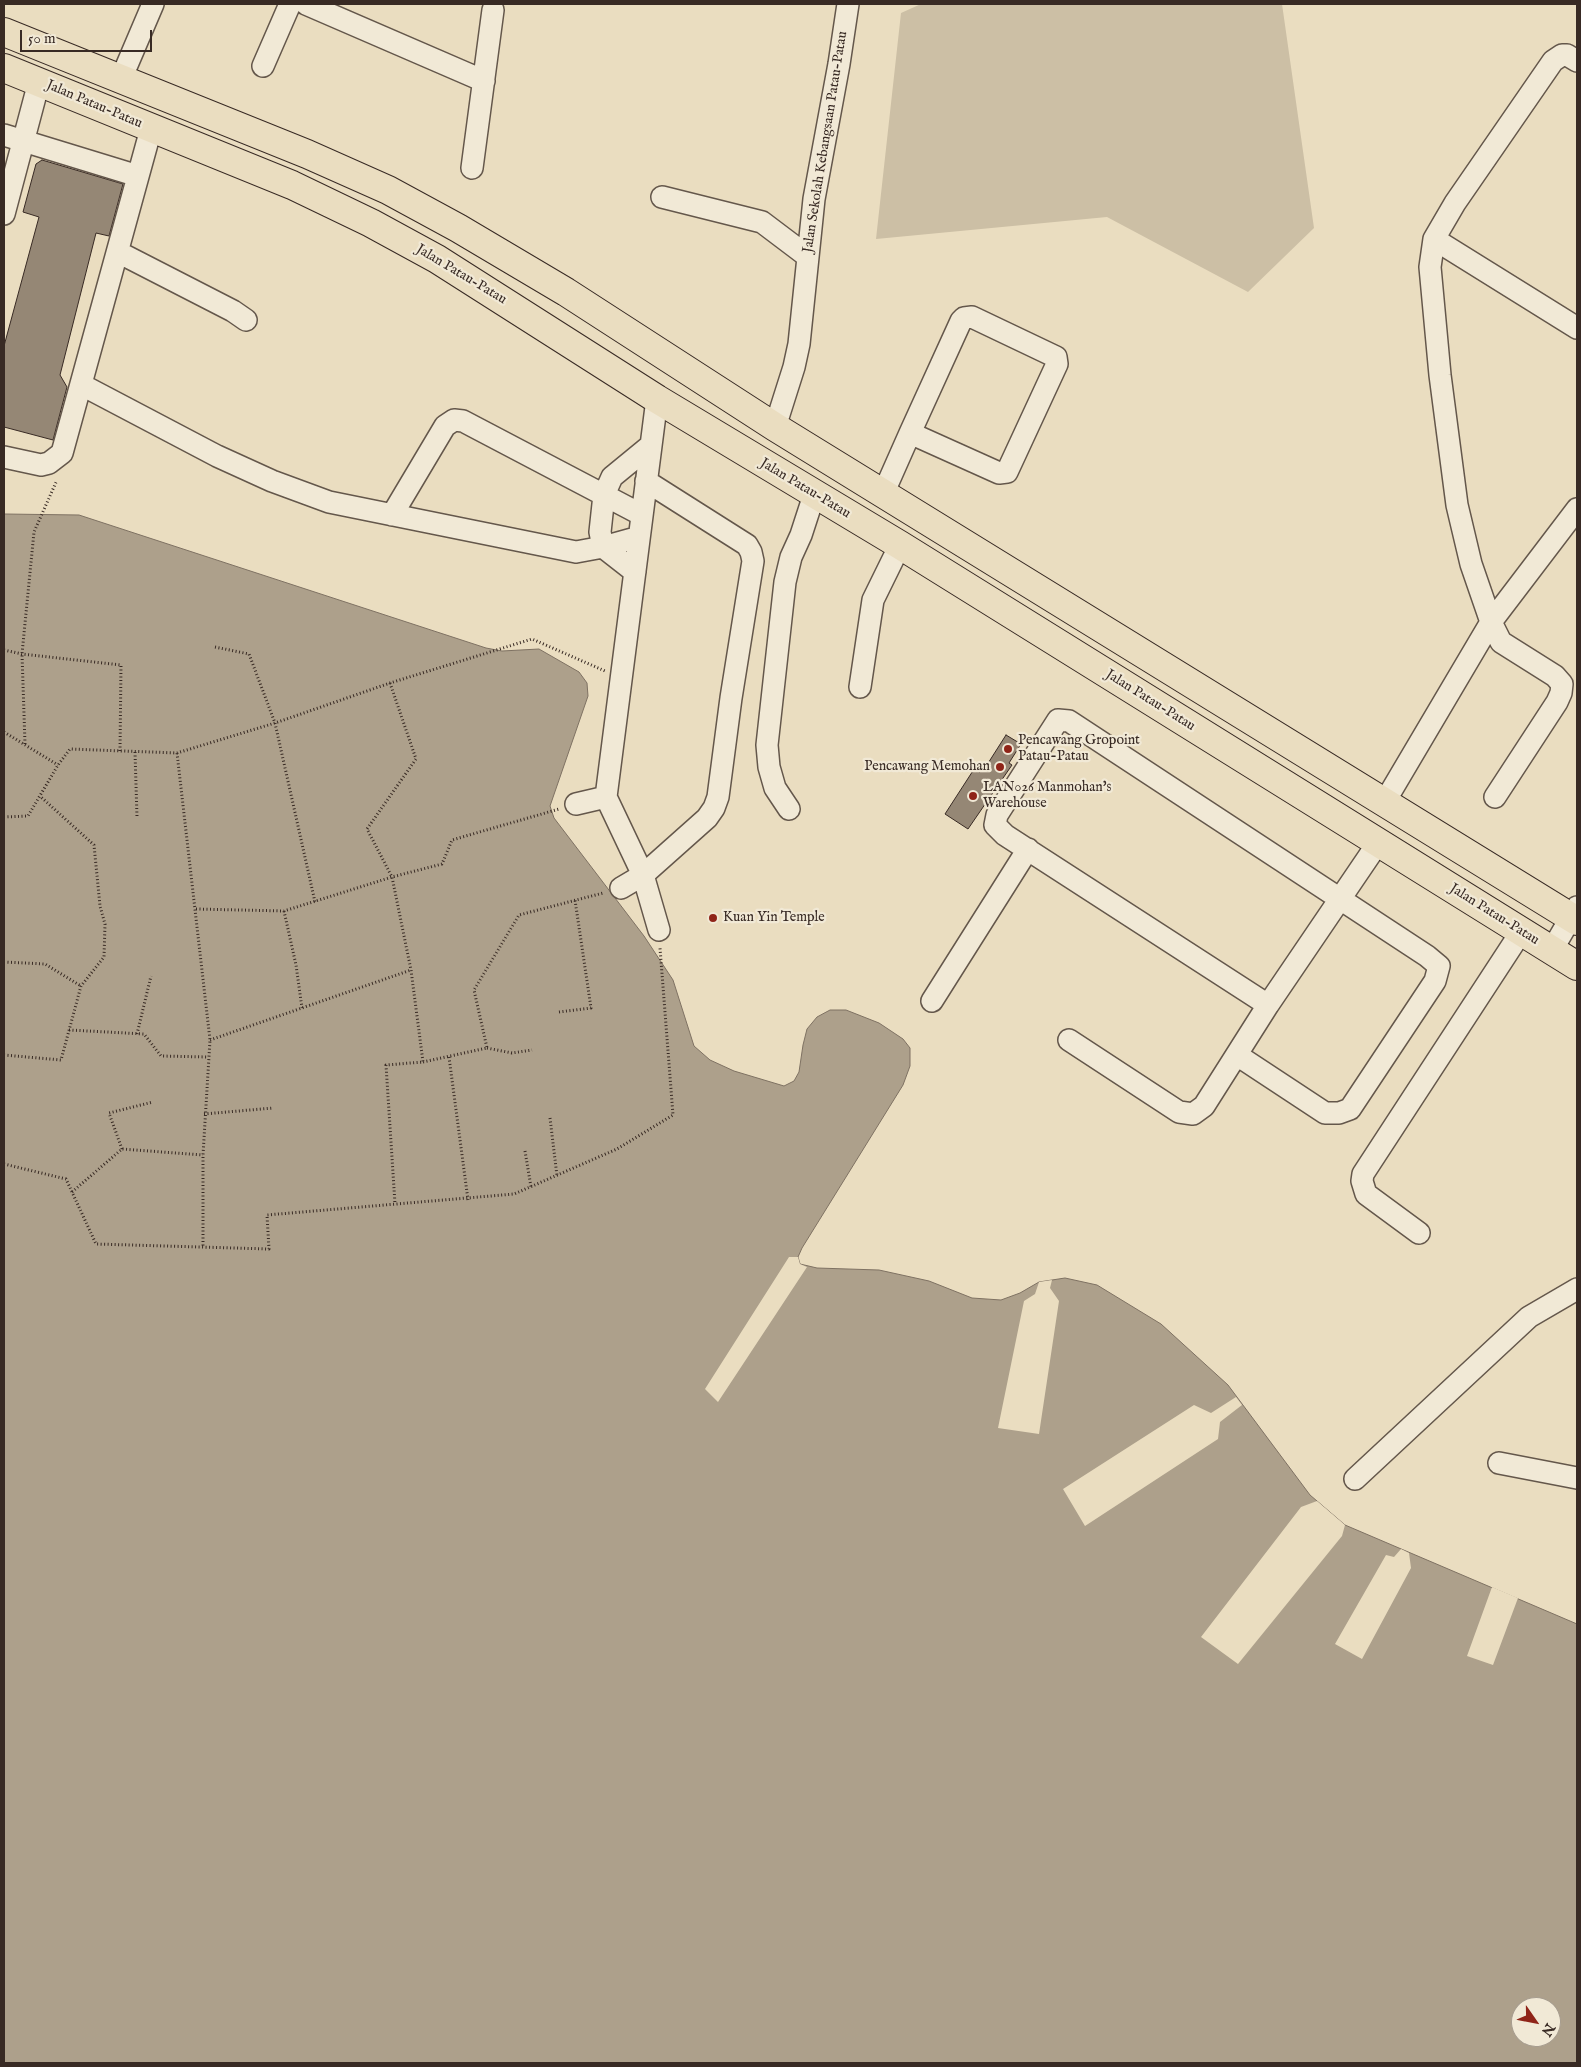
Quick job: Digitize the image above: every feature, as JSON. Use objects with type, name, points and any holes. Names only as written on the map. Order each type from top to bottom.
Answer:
[{"type":"main road","points":[[4,32],[306,154],[388,190],[458,228],[566,292],[775,427],[1384,803],[1576,915]]},
{"type":"main road","name":"Jalan Patau-Patau","points":[[4,68],[292,186],[371,223],[437,259],[657,398],[814,495],[900,545],[1577,966]]},
{"type":"street","points":[[120,79],[153,4]]},
{"type":"street","points":[[263,66],[290,4]]},
{"type":"street","points":[[306,4],[484,81]]},
{"type":"street","name":"Jalan Sekolah Kebangsaan Patau-Patau","points":[[775,427],[794,367],[798,344],[814,199],[848,4]]},
{"type":"street","points":[[472,168],[493,10]]},
{"type":"street","points":[[1495,796],[1557,702],[1562,684],[1555,676],[1501,642],[1491,622],[1470,564],[1456,505],[1440,376],[1430,267],[1434,239],[1455,203],[1554,61],[1562,55],[1568,55],[1577,61]]},
{"type":"street","points":[[4,214],[13,139],[39,82]]},
{"type":"street","points":[[4,457],[41,465],[57,459],[66,445],[151,129]]},
{"type":"street","points":[[13,139],[138,176]]},
{"type":"street","points":[[662,197],[762,222],[807,256]]},
{"type":"street","points":[[1434,239],[1577,328]]},
{"type":"street","points":[[118,252],[233,311],[246,320]]},
{"type":"street","points":[[883,494],[910,433],[964,318],[972,317],[1056,357],[1057,364],[1007,472],[999,473],[910,433]]},
{"type":"street","points":[[82,385],[217,456],[272,481],[329,502],[576,552],[639,537]]},
{"type":"street","points":[[657,398],[606,797],[643,875],[659,930]]},
{"type":"street","points":[[392,515],[445,426],[454,420],[463,421],[642,515]]},
{"type":"street","points":[[635,572],[603,547],[600,532],[604,495],[612,477],[651,445]]},
{"type":"street","points":[[621,888],[643,875],[708,818],[714,808],[718,798],[731,698],[753,561],[747,545],[646,481]]},
{"type":"street","points":[[788,809],[775,788],[769,767],[767,745],[785,582],[791,557],[801,535],[814,495]]},
{"type":"street","points":[[1384,803],[1491,622],[1577,509]]},
{"type":"street","points":[[860,687],[873,600],[900,545]]},
{"type":"street","points":[[1237,1055],[1325,1114],[1350,1110],[1435,981],[1439,966],[1427,956],[1069,721],[1058,720],[997,815],[995,825],[1006,835],[1268,1006]]},
{"type":"street","points":[[576,804],[606,797]]},
{"type":"street","points":[[1069,1040],[1179,1112],[1193,1114],[1204,1106],[1268,1006],[1378,843]]},
{"type":"street","points":[[932,1001],[1028,849]]},
{"type":"street","points":[[1552,950],[1576,915]]},
{"type":"street","points":[[1419,1233],[1366,1194],[1362,1181],[1363,1174],[1521,932]]},
{"type":"street","points":[[1355,1479],[1529,1317],[1577,1289]]},
{"type":"street","points":[[1499,1463],[1577,1478]]},
{"type":"path","points":[[25,744],[22,654],[34,532],[57,481],[57,459]]},
{"type":"path","points":[[4,817],[28,816],[41,797],[58,765],[70,749],[177,753],[275,723],[390,683],[532,638],[621,678]]},
{"type":"path","points":[[215,648],[249,654],[275,723],[314,903]]},
{"type":"path","points":[[4,650],[22,654],[121,665],[120,751]]},
{"type":"path","points":[[390,683],[416,759],[367,829],[392,877],[411,970],[423,1062]]},
{"type":"path","points":[[4,732],[58,765]]},
{"type":"path","points":[[135,752],[137,817]]},
{"type":"path","points":[[177,753],[210,1040],[204,1114],[203,1246]]},
{"type":"path","points":[[4,1055],[61,1060],[81,986],[104,957],[105,924],[100,906],[94,845],[41,797]]},
{"type":"path","points":[[196,909],[284,911],[314,903],[392,877],[442,864],[452,840],[576,804]]},
{"type":"path","points":[[487,1048],[474,990],[519,915],[621,888]]},
{"type":"path","points":[[560,1012],[591,1008],[574,900]]},
{"type":"path","points":[[284,911],[296,965],[302,1008]]},
{"type":"path","points":[[4,1164],[66,1179],[96,1244],[268,1249],[267,1215],[468,1200],[514,1194],[617,1149],[673,1115],[659,930]]},
{"type":"path","points":[[4,962],[45,964],[81,986]]},
{"type":"path","points":[[210,1040],[411,970]]},
{"type":"path","points":[[137,1034],[151,976]]},
{"type":"path","points":[[69,1030],[144,1034],[161,1056],[208,1057]]},
{"type":"path","points":[[395,1204],[386,1065],[423,1062],[487,1048],[512,1054],[532,1050]]},
{"type":"path","points":[[449,1056],[468,1200]]},
{"type":"path","points":[[122,1149],[110,1113],[153,1102]]},
{"type":"path","points":[[204,1114],[274,1108]]},
{"type":"path","points":[[550,1118],[557,1176]]},
{"type":"path","points":[[72,1192],[122,1149],[203,1155]]},
{"type":"path","points":[[525,1151],[531,1187]]},
{"type":"shaded area","points":[[921,4],[1282,4],[1314,228],[1248,292],[1107,217],[876,239],[901,13]]},
{"type":"shaded area","points":[[4,514],[79,515],[486,648],[502,651],[539,649],[579,672],[587,683],[588,696],[550,806],[554,818],[644,936],[673,980],[694,1046],[710,1060],[734,1071],[784,1086],[794,1081],[799,1072],[807,1029],[817,1017],[830,1010],[846,1010],[879,1023],[903,1039],[910,1048],[910,1066],[903,1085],[802,1248],[798,1257],[800,1264],[817,1268],[879,1270],[929,1281],[972,1298],[1001,1300],[1020,1293],[1039,1282],[1065,1278],[1097,1285],[1161,1324],[1228,1385],[1310,1495],[1345,1525],[1577,1624],[1577,2063],[4,2063]]},
{"type":"pier","points":[[789,1257],[798,1257],[800,1264],[807,1267],[718,1402],[705,1389]]},
{"type":"pier","points":[[1052,1280],[1050,1288],[1059,1301],[1039,1434],[998,1428],[1024,1301],[1035,1294],[1039,1282]]},
{"type":"pier","points":[[1236,1397],[1242,1405],[1220,1422],[1218,1439],[1085,1526],[1063,1489],[1194,1405],[1211,1413]]},
{"type":"pier","points":[[1317,1501],[1345,1525],[1342,1536],[1238,1664],[1201,1637],[1301,1507]]},
{"type":"pier","points":[[1401,1549],[1409,1553],[1411,1568],[1362,1659],[1335,1644],[1386,1555],[1394,1557]]},
{"type":"pier","points":[[1492,1587],[1518,1598],[1493,1665],[1467,1656]]},
{"type":"building","points":[[42,160],[123,184],[109,236],[96,233],[60,375],[67,387],[53,440],[4,427],[4,346],[39,217],[23,212],[36,164]]},
{"type":"building","name":"LAN026 Manmohan's Warehouse","points":[[1006,735],[1021,744],[1009,763],[1012,765],[968,829],[945,814],[978,763],[985,768]]},
{"type":"place","name":"Pencawang Gropoint Patau-Patau","points":[[1008,749]]},
{"type":"place","name":"Pencawang Memohan","points":[[1000,767]]},
{"type":"place","name":"LAN026 Manmohan's Warehouse","points":[[973,796]]},
{"type":"place","name":"Kuan Yin Temple","points":[[713,918]]}]
